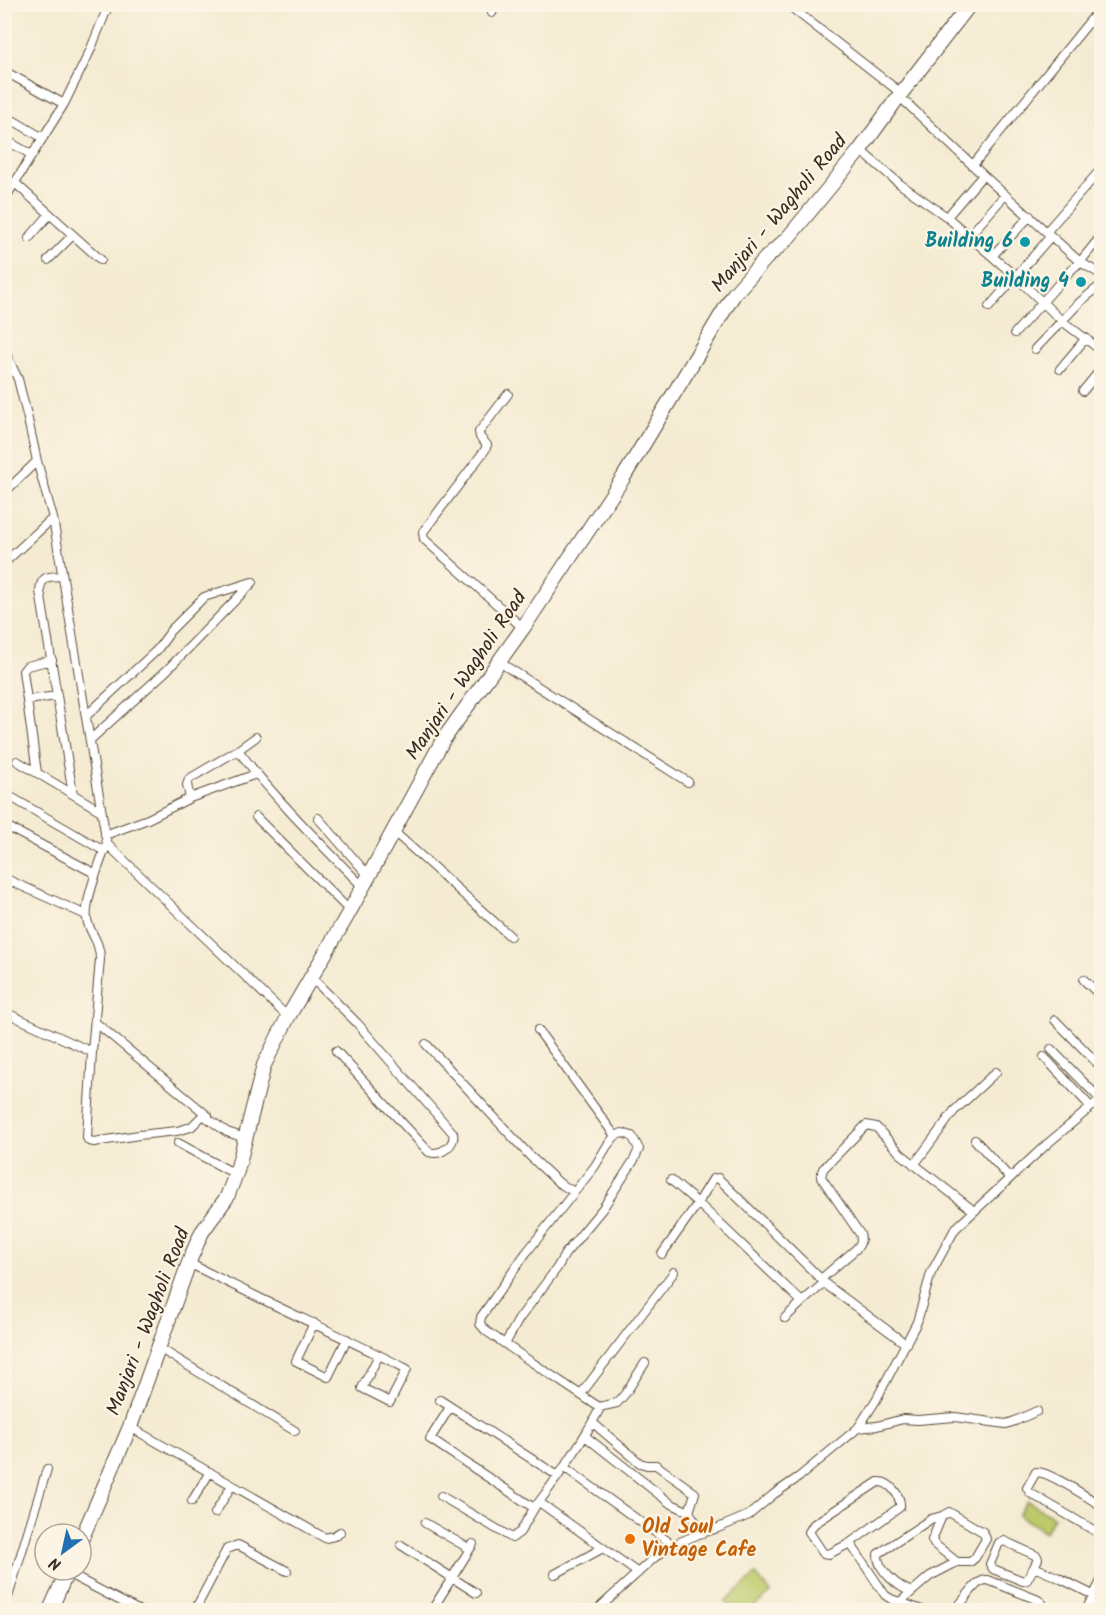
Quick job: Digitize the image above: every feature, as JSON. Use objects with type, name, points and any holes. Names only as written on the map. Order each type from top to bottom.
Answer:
[{"type":"main road","name":"Manjari - Wagholi Road","points":[[89,1522],[130,1427],[202,1232],[227,1197],[264,1065],[288,1017],[350,911],[443,740],[500,662],[622,478],[734,294],[786,239],[860,150],[970,4]]},
{"type":"main road","points":[[50,1611],[63,1582]]},
{"type":"street","points":[[4,200],[64,104],[110,4]]},
{"type":"street","points":[[787,4],[900,95],[1005,195],[1080,262],[1101,275]]},
{"type":"street","points":[[973,165],[1101,6]]},
{"type":"street","points":[[4,71],[64,104]]},
{"type":"street","points":[[4,115],[43,138]]},
{"type":"street","points":[[4,139],[33,155]]},
{"type":"street","points":[[860,150],[900,184],[947,217],[1062,321],[1101,351]]},
{"type":"street","points":[[989,307],[1016,277],[1101,168]]},
{"type":"street","points":[[947,217],[983,175]]},
{"type":"street","points":[[15,183],[101,260]]},
{"type":"street","points":[[969,236],[1005,195]]},
{"type":"street","points":[[29,238],[50,214]]},
{"type":"street","points":[[992,256],[1030,216]]},
{"type":"street","points":[[48,260],[73,235]]},
{"type":"street","points":[[1015,333],[1080,262],[1101,235]]},
{"type":"street","points":[[1035,349],[1080,302],[1101,284]]},
{"type":"street","points":[[1060,369],[1086,338]]},
{"type":"street","points":[[4,350],[18,379],[52,518],[106,844],[92,885],[86,915],[100,953],[86,1135],[91,1142],[177,1131],[191,1127],[203,1115],[227,1132],[245,1138]]},
{"type":"street","points":[[1083,391],[1101,368]]},
{"type":"street","points":[[508,394],[479,432],[487,448],[423,532],[423,536],[523,628]]},
{"type":"street","points":[[4,493],[37,461]]},
{"type":"street","points":[[4,563],[52,518]]},
{"type":"street","points":[[62,576],[48,578],[41,582],[40,591],[73,794]]},
{"type":"street","points":[[86,716],[157,650],[169,633],[204,597],[253,582],[166,671],[90,740]]},
{"type":"street","points":[[37,773],[23,674],[24,668],[30,665],[52,660]]},
{"type":"street","points":[[500,662],[688,782]]},
{"type":"street","points":[[27,700],[57,696]]},
{"type":"street","points":[[189,798],[187,785],[189,779],[256,737]]},
{"type":"street","points":[[238,750],[256,774],[315,839],[366,881]]},
{"type":"street","points":[[17,761],[101,811]]},
{"type":"street","points":[[106,844],[189,798],[256,774]]},
{"type":"street","points":[[4,793],[106,844],[288,1017]]},
{"type":"street","points":[[256,817],[350,911]]},
{"type":"street","points":[[318,818],[366,881]]},
{"type":"street","points":[[4,825],[96,874]]},
{"type":"street","points":[[393,831],[510,936]]},
{"type":"street","points":[[6,879],[86,915]]},
{"type":"street","points":[[312,977],[357,1023],[453,1133],[452,1143],[439,1153],[429,1152],[336,1051]]},
{"type":"street","points":[[1084,980],[1101,997]]},
{"type":"street","points":[[11,1015],[92,1052]]},
{"type":"street","points":[[1055,1020],[1101,1068]]},
{"type":"street","points":[[96,1022],[227,1132]]},
{"type":"street","points":[[538,1030],[615,1136]]},
{"type":"street","points":[[426,1044],[531,1157],[558,1183],[574,1192]]},
{"type":"street","points":[[597,1611],[655,1557],[673,1545],[749,1515],[858,1428],[876,1400],[917,1322],[931,1273],[955,1229],[1047,1144],[1101,1098],[1051,1049]]},
{"type":"street","points":[[1044,1058],[1091,1107]]},
{"type":"street","points":[[914,1165],[954,1111],[996,1072]]},
{"type":"street","points":[[785,1318],[860,1244],[860,1234],[821,1177],[823,1169],[862,1128],[869,1124],[876,1127],[914,1165],[974,1211]]},
{"type":"street","points":[[505,1344],[565,1254],[603,1208],[634,1160],[639,1149],[632,1136],[622,1132],[615,1136],[607,1146],[595,1166],[526,1253],[482,1317],[480,1324],[486,1331],[521,1356],[599,1407],[616,1403],[625,1394],[645,1363]]},
{"type":"street","points":[[975,1140],[1010,1178]]},
{"type":"street","points":[[178,1143],[235,1174]]},
{"type":"street","points":[[662,1254],[714,1179],[718,1178],[823,1281],[906,1344]]},
{"type":"street","points":[[671,1180],[802,1302]]},
{"type":"street","points":[[189,1263],[314,1323],[346,1339],[379,1355],[407,1369],[390,1402],[362,1388],[379,1355]]},
{"type":"street","points":[[580,1394],[674,1272]]},
{"type":"street","points":[[314,1323],[296,1361],[328,1377],[346,1339]]},
{"type":"street","points":[[159,1348],[295,1431]]},
{"type":"street","points":[[441,1400],[558,1476]]},
{"type":"street","points":[[450,1407],[430,1439],[603,1548],[638,1573]]},
{"type":"street","points":[[441,1496],[512,1538],[520,1532],[536,1505],[585,1436],[599,1407]]},
{"type":"street","points":[[858,1428],[903,1419],[955,1417],[1006,1424],[1037,1411]]},
{"type":"street","points":[[592,1423],[640,1463],[653,1464],[695,1493],[689,1512]]},
{"type":"street","points":[[130,1427],[325,1538],[339,1532]]},
{"type":"street","points":[[585,1436],[670,1503],[689,1512],[703,1533]]},
{"type":"street","points":[[564,1467],[673,1545]]},
{"type":"street","points":[[4,1610],[47,1469]]},
{"type":"street","points":[[192,1501],[210,1472]]},
{"type":"street","points":[[1101,1506],[1042,1472],[1036,1472],[1027,1488],[1030,1493],[1101,1535]]},
{"type":"street","points":[[878,1482],[886,1483],[901,1502],[900,1507],[849,1543],[825,1554],[809,1532],[814,1524],[878,1482]]},
{"type":"street","points":[[215,1513],[232,1485]]},
{"type":"street","points":[[900,1602],[912,1592],[930,1576],[957,1562],[970,1562],[975,1558],[986,1539],[983,1532],[949,1512],[931,1519],[878,1554],[879,1562],[895,1584],[912,1592]]},
{"type":"street","points":[[942,1516],[932,1540],[957,1562]]},
{"type":"street","points":[[424,1523],[471,1546],[432,1611]]},
{"type":"street","points":[[1004,1541],[1037,1556],[1034,1567],[1027,1581],[1023,1581],[993,1569],[990,1564],[999,1543],[1004,1541]]},
{"type":"street","points":[[849,1543],[885,1595],[922,1611]]},
{"type":"street","points":[[195,1611],[226,1549],[232,1545],[238,1545],[287,1571]]},
{"type":"street","points":[[401,1545],[476,1593]]},
{"type":"street","points":[[555,1574],[603,1548]]},
{"type":"street","points":[[1034,1567],[1093,1595]]},
{"type":"street","points":[[960,1611],[960,1604],[983,1579],[1038,1600],[1042,1603],[1042,1611]]},
{"type":"street","points":[[1086,1611],[1101,1579]]},
{"type":"street","points":[[85,1582],[138,1611]]},
{"type":"green space","points":[[1027,1501],[1054,1517],[1045,1532],[1018,1515]]},
{"type":"green space","points":[[756,1575],[771,1593],[750,1610],[733,1610],[725,1601]]},
{"type":"place","name":"Building 6","points":[[1025,242]]},
{"type":"place","name":"Building 4","points":[[1081,282]]},
{"type":"place","name":"Old Soul Vintage Cafe","points":[[630,1539]]}]
